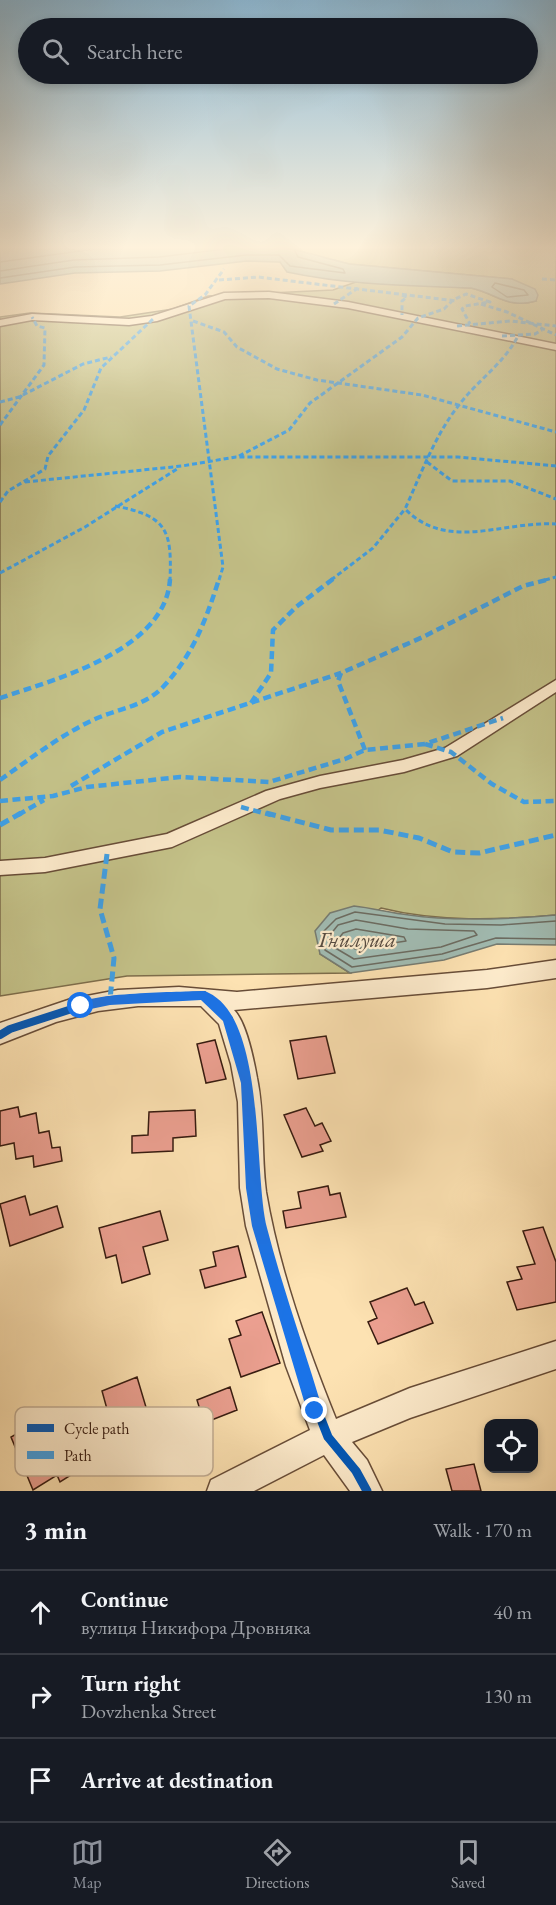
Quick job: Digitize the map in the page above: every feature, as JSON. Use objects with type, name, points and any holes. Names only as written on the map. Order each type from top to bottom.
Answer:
[{"type":"street","points":[[0,323],[24,319]]},
{"type":"street","points":[[63,319],[129,322],[154,319]]},
{"type":"street","points":[[419,319],[556,347]]},
{"type":"street","points":[[0,868],[56,863],[172,840],[241,807],[273,795],[320,782],[404,766],[451,752],[556,685]]},
{"type":"street","points":[[0,1035],[9,1029],[100,1002],[204,995],[237,1001],[487,979],[556,969]]},
{"type":"street","points":[[204,995],[229,1019],[243,1064],[250,1102],[253,1188],[259,1226],[300,1366],[315,1411],[328,1437],[356,1471],[367,1491]]},
{"type":"street","points":[[222,1491],[328,1437],[410,1403],[556,1354]]},
{"type":"shaded area","points":[[0,319],[556,319],[556,915],[468,919],[424,916],[381,908],[320,954],[350,973],[127,976],[0,996]]},
{"type":"water","name":"Гнилуша","points":[[354,906],[444,919],[501,919],[556,915],[556,945],[497,944],[444,960],[350,973],[320,954],[315,931],[330,913]]},
{"type":"building","points":[[326,1036],[335,1073],[298,1079],[290,1041]]},
{"type":"building","points":[[215,1040],[226,1079],[206,1083],[197,1044]]},
{"type":"building","points":[[18,1107],[20,1117],[36,1113],[39,1133],[49,1131],[52,1148],[60,1147],[62,1161],[34,1167],[33,1156],[16,1159],[14,1143],[0,1146],[0,1111]]},
{"type":"building","points":[[306,1108],[315,1126],[322,1123],[331,1141],[320,1145],[323,1151],[302,1157],[284,1115]]},
{"type":"building","points":[[195,1110],[196,1136],[173,1138],[173,1151],[132,1153],[132,1136],[148,1135],[149,1112]]},
{"type":"building","points":[[328,1186],[330,1195],[340,1193],[346,1217],[286,1228],[283,1211],[301,1208],[298,1192]]},
{"type":"building","points":[[25,1196],[30,1215],[57,1206],[63,1227],[10,1246],[0,1204]]},
{"type":"building","points":[[160,1211],[168,1240],[143,1247],[150,1274],[122,1283],[116,1255],[106,1258],[99,1228]]},
{"type":"building","points":[[543,1227],[556,1262],[556,1302],[517,1310],[507,1282],[522,1279],[517,1267],[535,1264],[523,1231]]},
{"type":"building","points":[[238,1246],[246,1277],[205,1288],[200,1270],[216,1266],[213,1252]]},
{"type":"building","points":[[407,1288],[415,1305],[424,1302],[433,1323],[378,1344],[368,1322],[377,1318],[370,1302]]},
{"type":"building","points":[[262,1312],[280,1363],[241,1377],[229,1339],[241,1335],[236,1321]]},
{"type":"building","points":[[137,1377],[146,1407],[106,1407],[102,1391]]},
{"type":"building","points":[[230,1387],[237,1410],[213,1419],[213,1407],[199,1407],[197,1400]]},
{"type":"building","points":[[15,1435],[15,1447],[11,1437]]},
{"type":"building","points":[[474,1464],[481,1491],[452,1491],[446,1469]]},
{"type":"building","points":[[27,1476],[55,1476],[33,1490]]},
{"type":"building","points":[[57,1476],[70,1476],[60,1482]]},
{"type":"marked path","points":[[0,425],[44,365],[45,328],[37,326],[33,319]]},
{"type":"marked path","points":[[0,502],[8,491],[37,476],[45,469],[48,456],[84,410],[101,368],[153,319]]},
{"type":"marked path","points":[[0,780],[62,736],[95,719],[139,704],[162,688],[201,634],[223,567],[191,319]]},
{"type":"marked path","points":[[239,456],[289,430],[310,403],[402,337],[418,319]]},
{"type":"marked path","points":[[467,319],[470,324]]},
{"type":"marked path","points":[[521,319],[556,335]]},
{"type":"marked path","points":[[193,321],[224,332],[237,347],[277,369],[317,380],[422,395],[556,432]]},
{"type":"marked path","points":[[457,326],[510,321],[556,326]]},
{"type":"marked path","points":[[502,336],[535,334],[542,330]]},
{"type":"marked path","points":[[517,338],[506,357],[459,404],[441,431],[405,509],[419,523],[436,530],[455,532],[538,523],[556,524]]},
{"type":"marked path","points":[[0,402],[19,397],[83,364],[111,357]]},
{"type":"marked path","points":[[25,482],[182,466],[236,457],[458,457],[556,466]]},
{"type":"marked path","points":[[427,462],[452,481],[510,481],[556,499]]},
{"type":"marked path","points":[[0,573],[85,527],[177,469]]},
{"type":"marked path","points":[[0,698],[96,661],[143,633],[159,616],[168,598],[170,587],[171,552],[167,531],[161,523],[146,514],[115,506]]},
{"type":"marked path","points":[[251,703],[271,673],[273,630],[296,607],[373,548],[405,509]]},
{"type":"marked path","points":[[365,750],[338,681],[341,673],[423,637],[523,586],[556,577]]},
{"type":"marked path","points":[[71,786],[162,732],[341,673]]},
{"type":"marked path","points":[[0,801],[53,796],[87,787],[180,777],[269,782],[345,759],[365,750],[425,744],[503,718]]},
{"type":"marked path","points":[[425,744],[451,752],[492,784],[524,802],[556,801]]},
{"type":"marked path","points":[[0,825],[44,800]]},
{"type":"marked path","points":[[241,807],[331,830],[379,830],[419,838],[453,852],[479,853],[556,835]]},
{"type":"marked path","points":[[107,854],[100,909],[114,958],[110,1000]]},
{"type":"cycle path","points":[[0,1035],[10,1029],[81,1006],[110,1000],[204,995],[229,1019],[243,1064],[250,1102],[253,1188],[259,1226],[300,1366],[328,1437],[356,1471],[367,1491]]},
{"type":"route","points":[[81,1006],[110,1000],[204,995],[229,1019],[243,1064],[250,1102],[253,1188],[259,1226],[315,1411]]}]
